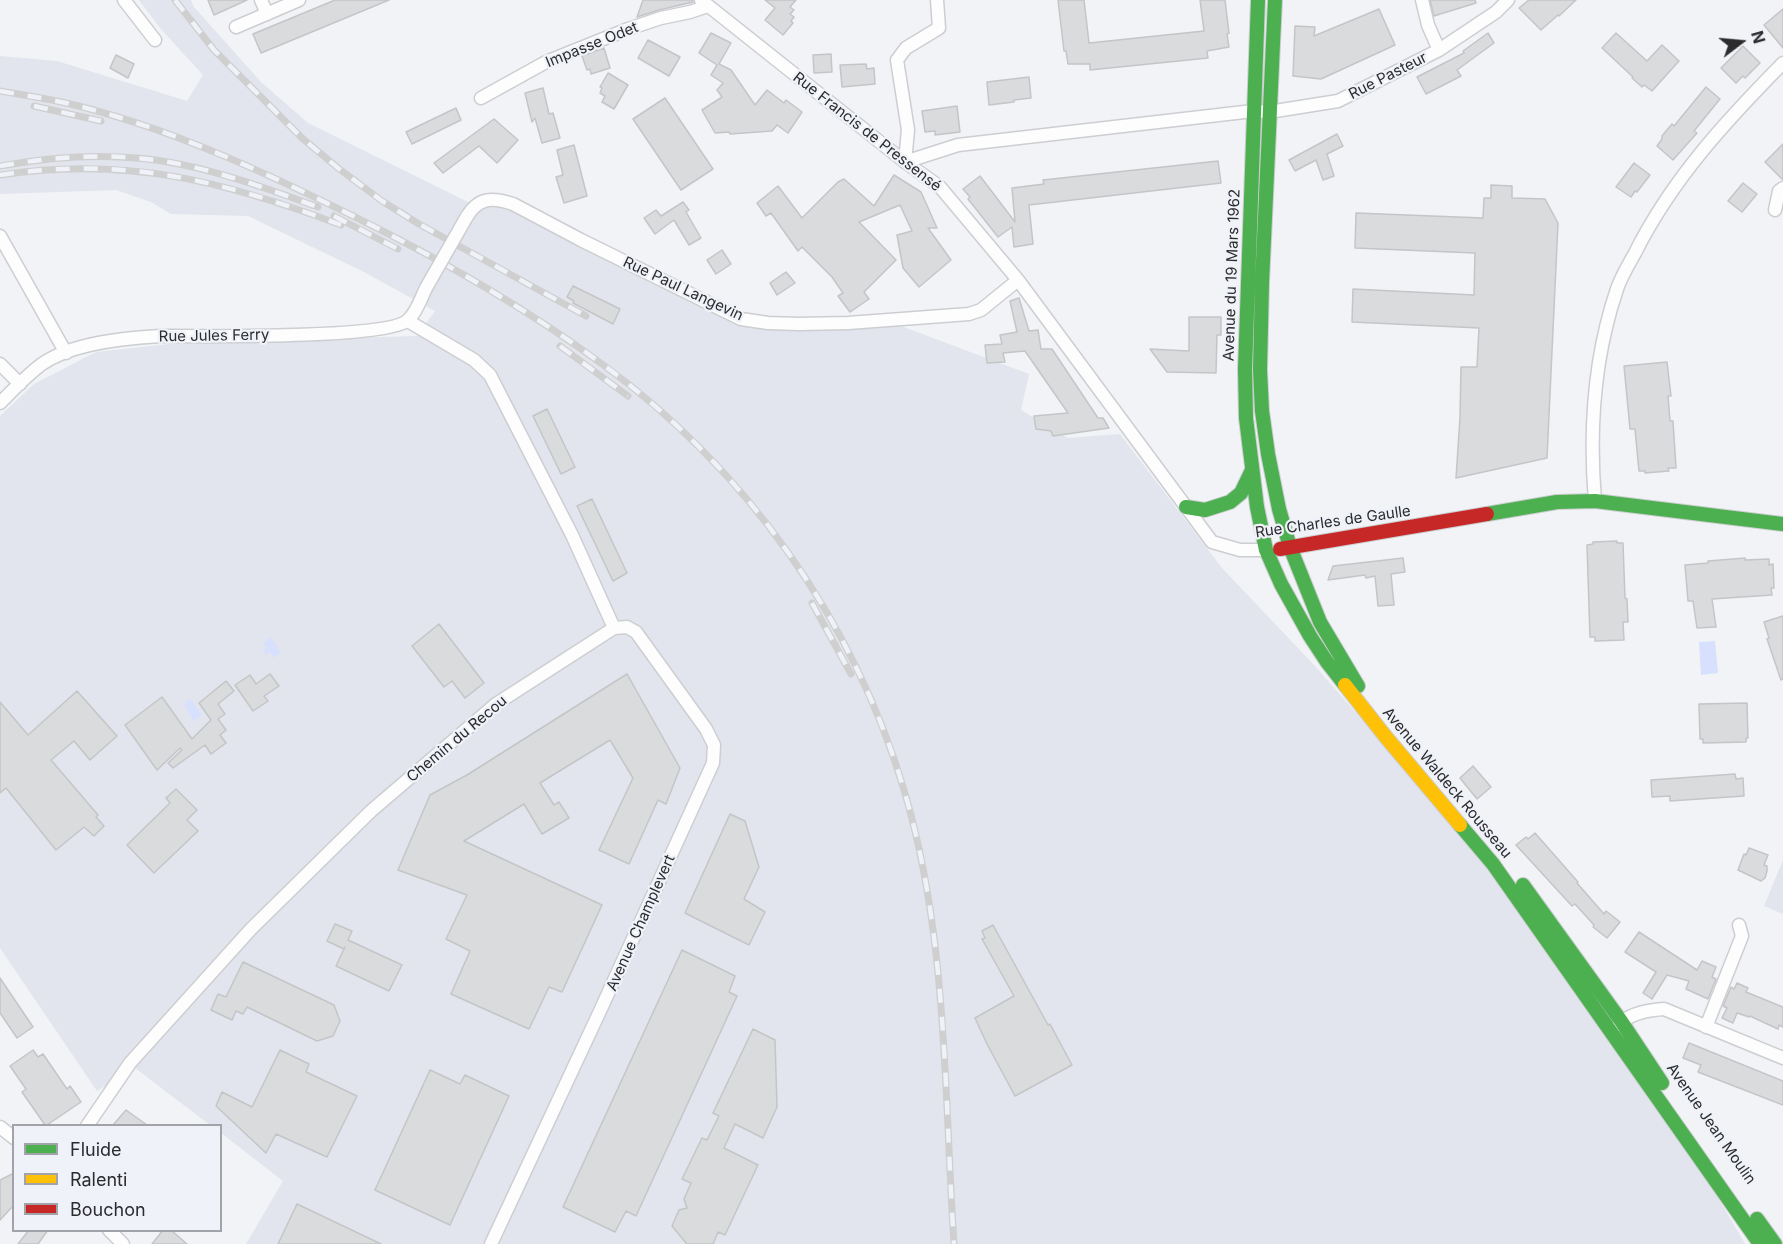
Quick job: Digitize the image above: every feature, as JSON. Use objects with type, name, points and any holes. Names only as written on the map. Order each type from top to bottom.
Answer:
[{"type":"main road","name":"Avenue du 19 Mars 1962","points":[[1258,0],[1245,369],[1246,418],[1252,470],[1257,513],[1266,550]]},
{"type":"main road","name":"Avenue du 19 Mars 1962","points":[[1275,0],[1260,370],[1262,411],[1268,454],[1279,509],[1290,547]]},
{"type":"main road","points":[[1186,507],[1205,510],[1230,502],[1241,493],[1252,470]]},
{"type":"main road","name":"Rue Charles de Gaulle","points":[[1266,550],[1557,502],[1595,501],[1783,524]]},
{"type":"main road","name":"Avenue Waldeck Rousseau","points":[[1290,547],[1320,622],[1382,724],[1432,784],[1521,881],[1616,1027]]},
{"type":"main road","name":"Avenue Waldeck Rousseau","points":[[1266,550],[1296,610],[1327,662],[1385,736],[1493,864],[1616,1027]]},
{"type":"main road","name":"Avenue Jean Moulin","points":[[1616,1027],[1760,1244]]},
{"type":"main road","name":"Avenue Jean Moulin","points":[[1616,1027],[1693,1129],[1775,1244]]},
{"type":"street","points":[[124,0],[155,40]]},
{"type":"street","points":[[261,0],[267,14]]},
{"type":"street","points":[[236,27],[299,0]]},
{"type":"street","points":[[906,162],[908,130],[897,60],[906,48],[939,28],[937,0]]},
{"type":"street","points":[[1422,0],[1428,26],[1439,50]]},
{"type":"street","name":"Rue Pasteur","points":[[906,162],[958,145],[1253,111],[1269,112],[1338,101],[1439,50],[1496,12],[1508,0]]},
{"type":"street","name":"Rue Francis de Pressensé","points":[[705,3],[940,187],[1018,280]]},
{"type":"street","name":"Impasse Odet","points":[[482,98],[546,62],[661,18],[690,12],[705,3]]},
{"type":"street","points":[[1595,501],[1593,478],[1595,384],[1601,345],[1618,287],[1650,223],[1689,167],[1731,116],[1783,63]]},
{"type":"street","points":[[1775,210],[1779,191],[1783,188]]},
{"type":"street","name":"Rue Paul Langevin","points":[[408,321],[466,218],[474,206],[483,201],[498,200],[513,204],[741,319],[768,323],[848,322],[969,314],[981,309],[1018,280]]},
{"type":"street","points":[[0,236],[66,353]]},
{"type":"street","name":"Rue Charles de Gaulle","points":[[1018,280],[1212,542],[1240,550],[1266,550]]},
{"type":"street","points":[[408,321],[474,360],[490,375],[572,535],[614,628]]},
{"type":"street","name":"Rue Jules Ferry","points":[[0,403],[42,364],[89,345],[140,337],[308,335],[381,330],[396,327],[408,321]]},
{"type":"street","points":[[0,364],[20,384]]},
{"type":"street","name":"Avenue Champlevert","points":[[491,1244],[713,763],[714,745],[706,729],[636,632],[627,627],[614,628]]},
{"type":"street","name":"Chemin du Recou","points":[[88,1124],[137,1054],[251,929],[371,811],[496,704],[614,628]]},
{"type":"street","points":[[1706,1027],[1742,936],[1739,925]]},
{"type":"street","points":[[1616,1027],[1646,1010],[1664,1010],[1783,1058]]},
{"type":"street","points":[[0,1127],[12,1136]]},
{"type":"street","points":[[111,1232],[123,1244]]},
{"type":"shaded area","points":[[139,0],[191,0],[194,7],[261,82],[308,123],[476,206],[492,198],[749,321],[877,317],[1029,374],[1021,410],[1068,438],[1120,434],[1222,568],[1315,666],[1504,883],[1712,1187],[1745,1244],[246,1244],[283,1181],[222,1134],[222,1124],[209,1124],[135,1068],[97,1091],[0,948],[0,416],[34,384],[96,352],[178,343],[417,336],[435,311],[364,272],[248,216],[171,214],[151,202],[116,190],[0,194],[0,56],[57,61],[187,101],[203,75],[160,28]]},
{"type":"shaded area","points":[[1783,860],[1783,914],[1764,906]]},
{"type":"water","points":[[270,637],[281,652],[274,658],[270,652],[266,655],[263,651],[267,648],[263,643]]},
{"type":"water","points":[[1715,641],[1718,673],[1701,675],[1699,642]]},
{"type":"water","points":[[187,700],[191,700],[202,715],[194,721],[184,705]]},
{"type":"building","points":[[208,0],[247,0],[214,15]]},
{"type":"building","points":[[335,0],[389,0],[261,53],[253,34]]},
{"type":"building","points":[[643,0],[693,0],[693,2],[637,17]]},
{"type":"building","points":[[765,0],[796,0],[790,7],[794,10],[790,14],[794,17],[791,21],[793,23],[783,35],[765,20],[775,8]]},
{"type":"building","points":[[1058,0],[1084,0],[1089,43],[1204,31],[1200,0],[1225,0],[1229,47],[1207,51],[1208,58],[1090,70],[1090,64],[1068,64],[1066,51],[1064,51]]},
{"type":"building","points":[[1430,0],[1475,0],[1476,3],[1434,16]]},
{"type":"building","points":[[1529,0],[1576,0],[1541,30],[1519,8]]},
{"type":"building","points":[[1379,9],[1395,45],[1321,79],[1293,76],[1295,26],[1315,27],[1314,36]]},
{"type":"building","points":[[1783,9],[1783,48],[1764,25]]},
{"type":"building","points":[[711,33],[731,43],[719,64],[731,70],[755,105],[767,90],[784,103],[786,100],[802,112],[788,133],[777,125],[772,131],[715,133],[702,110],[722,97],[717,90],[723,83],[711,75],[717,65],[699,53]]},
{"type":"building","points":[[1488,33],[1494,43],[1457,70],[1461,76],[1426,94],[1417,77],[1464,53],[1463,51]]},
{"type":"building","points":[[1616,33],[1647,61],[1662,45],[1679,61],[1652,91],[1644,85],[1642,87],[1602,48]]},
{"type":"building","points":[[648,40],[680,57],[669,76],[638,58]]},
{"type":"building","points":[[1743,46],[1760,63],[1745,78],[1743,76],[1736,83],[1721,68]]},
{"type":"building","points":[[604,48],[610,68],[591,74],[582,56]]},
{"type":"building","points":[[831,54],[832,72],[814,73],[813,55]]},
{"type":"building","points":[[116,55],[134,64],[128,78],[110,68]]},
{"type":"building","points":[[866,64],[867,69],[874,68],[875,84],[842,87],[840,65]]},
{"type":"building","points":[[608,73],[628,85],[614,109],[602,102],[605,96],[600,93],[602,88],[600,87]]},
{"type":"building","points":[[1029,77],[1031,98],[989,105],[987,82]]},
{"type":"building","points":[[1706,87],[1720,99],[1694,131],[1697,133],[1673,160],[1657,146],[1662,136],[1672,124],[1674,126]]},
{"type":"building","points":[[543,88],[549,114],[553,113],[560,138],[542,143],[535,118],[532,122],[525,93]]},
{"type":"building","points":[[665,98],[713,169],[681,190],[633,119]]},
{"type":"building","points":[[957,106],[960,132],[935,135],[935,131],[925,132],[922,111]]},
{"type":"building","points":[[456,108],[461,120],[412,144],[406,132]]},
{"type":"building","points":[[494,119],[518,140],[497,163],[479,146],[443,173],[434,163]]},
{"type":"building","points":[[1337,134],[1343,146],[1327,154],[1334,176],[1323,180],[1316,160],[1295,171],[1289,160]]},
{"type":"building","points":[[1783,144],[1783,180],[1765,162]]},
{"type":"building","points":[[574,145],[587,196],[564,203],[556,177],[563,175],[557,150]]},
{"type":"building","points":[[1218,161],[1221,183],[1029,205],[1033,244],[1014,247],[1012,227],[998,237],[968,199],[970,197],[963,189],[980,176],[1015,222],[1012,188],[1044,184],[1043,180]]},
{"type":"building","points":[[1634,163],[1650,175],[1631,197],[1616,187]]},
{"type":"building","points":[[894,175],[921,192],[937,228],[928,228],[951,260],[919,287],[903,268],[897,235],[912,231],[900,205],[859,222],[896,260],[864,292],[869,299],[850,312],[838,296],[843,293],[832,277],[802,247],[798,251],[771,213],[766,216],[757,203],[778,186],[802,218],[838,182],[844,179],[874,206]]},
{"type":"building","points":[[1743,183],[1757,194],[1742,212],[1728,201]]},
{"type":"building","points":[[1491,185],[1512,186],[1512,198],[1545,199],[1558,223],[1547,458],[1456,478],[1461,367],[1477,367],[1479,328],[1352,322],[1353,289],[1474,295],[1475,253],[1355,248],[1356,213],[1483,218],[1484,198],[1491,198]]},
{"type":"building","points":[[683,202],[701,238],[689,245],[674,220],[655,234],[644,218],[656,210],[661,216]]},
{"type":"building","points":[[722,250],[731,264],[716,274],[707,260]]},
{"type":"building","points":[[786,272],[795,283],[777,295],[770,283]]},
{"type":"building","points":[[573,286],[620,309],[613,324],[573,303],[574,301],[567,297]]},
{"type":"building","points":[[1019,298],[1029,331],[1038,330],[1041,349],[1052,349],[1098,418],[1103,418],[1109,428],[1053,436],[1051,431],[1036,429],[1034,416],[1068,413],[1025,351],[1003,353],[1005,362],[987,363],[985,345],[1002,344],[1000,335],[1017,332],[1010,301]]},
{"type":"building","points":[[1189,317],[1221,317],[1221,335],[1217,335],[1216,373],[1167,372],[1150,349],[1189,351]]},
{"type":"building","points":[[1667,362],[1671,396],[1668,396],[1670,421],[1673,421],[1676,468],[1668,468],[1669,471],[1645,473],[1645,471],[1639,471],[1635,429],[1630,429],[1624,366]]},
{"type":"building","points":[[547,409],[575,467],[561,474],[533,416]]},
{"type":"building","points":[[592,499],[627,573],[613,581],[577,506]]},
{"type":"building","points":[[1617,541],[1617,543],[1623,543],[1628,622],[1623,622],[1624,640],[1595,641],[1595,637],[1590,637],[1587,545],[1593,542]]},
{"type":"building","points":[[1403,558],[1405,572],[1391,574],[1394,605],[1378,606],[1375,576],[1366,578],[1365,575],[1328,580],[1333,566]]},
{"type":"building","points":[[1745,558],[1745,560],[1769,559],[1769,565],[1773,564],[1772,595],[1712,599],[1716,627],[1697,628],[1693,601],[1688,601],[1685,565]]},
{"type":"building","points":[[1783,616],[1783,679],[1781,680],[1767,639],[1769,638],[1764,622]]},
{"type":"building","points":[[439,624],[484,683],[465,698],[452,681],[444,687],[412,646]]},
{"type":"building","points":[[270,674],[279,686],[264,696],[268,701],[253,711],[235,685],[250,675],[256,684]]},
{"type":"building","points":[[627,674],[680,768],[666,804],[658,800],[629,864],[599,850],[633,778],[610,740],[540,783],[554,805],[559,802],[569,818],[542,834],[524,804],[464,841],[602,905],[562,992],[549,987],[529,1029],[451,994],[470,951],[446,939],[467,895],[398,870],[430,795],[467,775]]},
{"type":"building","points":[[226,681],[234,691],[218,704],[225,714],[218,719],[226,730],[220,735],[226,743],[211,754],[205,745],[173,768],[168,763],[182,750],[180,748],[157,770],[125,725],[162,697],[192,739],[211,720],[199,703]]},
{"type":"building","points":[[77,691],[117,736],[90,760],[74,741],[51,760],[98,815],[96,817],[104,826],[94,836],[84,827],[56,850],[6,788],[0,793],[0,702],[28,735]]},
{"type":"building","points":[[1747,703],[1748,738],[1746,742],[1703,743],[1703,739],[1700,739],[1699,704]]},
{"type":"building","points":[[1473,766],[1491,787],[1477,799],[1460,778]]},
{"type":"building","points":[[1735,774],[1736,779],[1743,778],[1744,796],[1670,801],[1670,796],[1652,797],[1651,780]]},
{"type":"building","points":[[176,789],[197,810],[187,820],[198,831],[154,873],[127,845],[170,803],[166,798]]},
{"type":"building","points":[[730,814],[745,821],[759,867],[744,899],[765,912],[749,945],[685,913]]},
{"type":"building","points":[[1535,833],[1604,914],[1606,911],[1620,922],[1607,938],[1593,927],[1594,925],[1575,904],[1572,906],[1516,845]]},
{"type":"building","points":[[1749,848],[1768,855],[1764,865],[1767,866],[1767,871],[1765,878],[1761,881],[1738,870]]},
{"type":"building","points":[[335,924],[352,931],[348,940],[402,965],[389,991],[336,966],[345,947],[344,949],[327,941]]},
{"type":"building","points":[[993,925],[1072,1065],[1015,1096],[975,1018],[1014,996],[982,939],[985,938],[982,931]]},
{"type":"building","points":[[1639,932],[1697,970],[1702,961],[1716,967],[1712,977],[1716,979],[1708,999],[1686,989],[1689,981],[1667,975],[1652,999],[1643,993],[1656,972],[1625,952]]},
{"type":"building","points":[[682,950],[735,976],[729,992],[737,996],[636,1216],[626,1211],[615,1232],[563,1207]]},
{"type":"building","points":[[243,962],[334,1005],[340,1021],[333,1036],[317,1041],[247,1007],[243,1014],[236,1011],[232,1020],[211,1010],[218,994],[226,997]]},
{"type":"building","points":[[0,978],[33,1027],[17,1038],[0,1013]]},
{"type":"building","points":[[1737,983],[1748,988],[1746,992],[1783,1007],[1783,1027],[1779,1025],[1778,1029],[1750,1016],[1737,1013],[1733,1023],[1722,1018],[1727,1008],[1723,1006],[1731,987],[1734,989]]},
{"type":"building","points":[[753,1029],[775,1040],[777,1107],[763,1138],[735,1124],[724,1148],[758,1165],[725,1235],[718,1232],[713,1244],[687,1244],[672,1226],[679,1210],[687,1208],[684,1199],[691,1183],[682,1179],[702,1138],[707,1140],[719,1116],[713,1113]]},
{"type":"building","points":[[1689,1043],[1783,1081],[1783,1105],[1698,1072],[1701,1065],[1683,1058]]},
{"type":"building","points":[[33,1050],[38,1057],[43,1054],[67,1089],[70,1086],[81,1102],[48,1124],[44,1124],[22,1092],[26,1089],[10,1066]]},
{"type":"building","points":[[280,1050],[309,1064],[306,1072],[357,1096],[327,1157],[276,1134],[266,1153],[216,1106],[222,1092],[252,1107]]},
{"type":"building","points":[[430,1070],[460,1084],[465,1075],[509,1096],[450,1225],[375,1190]]},
{"type":"building","points":[[126,1110],[146,1124],[114,1124]]},
{"type":"building","points":[[12,1174],[12,1207],[0,1220],[0,1180]]},
{"type":"building","points":[[297,1204],[381,1244],[278,1244]]},
{"type":"building","points":[[27,1232],[47,1232],[38,1244],[18,1244]]},
{"type":"building","points":[[161,1232],[173,1232],[187,1244],[152,1244]]},
{"type":"railway","points":[[175,0],[214,50],[302,138],[338,168],[382,201],[419,224],[586,316]]},
{"type":"railway","points":[[0,91],[58,101],[140,124],[176,137],[282,182],[415,248],[512,303],[602,364],[654,405],[703,451],[747,500],[788,552],[824,608],[856,666],[882,727],[904,790],[918,846],[937,958],[954,1244]]},
{"type":"railway","points":[[34,106],[101,121]]},
{"type":"railway","points":[[0,166],[85,157],[137,158],[183,165],[229,176],[318,207]]},
{"type":"railway","points":[[0,175],[46,170],[90,169],[174,176],[256,196],[341,225]]},
{"type":"railway","points":[[334,216],[398,249]]},
{"type":"railway","points":[[560,346],[628,396]]},
{"type":"railway","points":[[812,603],[851,674]]},
{"type":"traffic: fast","points":[[1258,0],[1245,369],[1246,418],[1257,507],[1266,550],[1281,584],[1310,636],[1345,685]]},
{"type":"traffic: fast","points":[[1275,0],[1262,283],[1260,370],[1262,411],[1279,509],[1290,547],[1320,622],[1358,686]]},
{"type":"traffic: fast","points":[[1186,507],[1205,510],[1230,502],[1241,493],[1252,470]]},
{"type":"traffic: fast","points":[[1487,514],[1557,502],[1595,501],[1783,524]]},
{"type":"traffic: fast","points":[[1460,825],[1493,864],[1760,1244]]},
{"type":"traffic: fast","points":[[1523,885],[1621,1021],[1662,1083]]},
{"type":"traffic: fast","points":[[1757,1219],[1775,1244]]},
{"type":"traffic: slow","points":[[1345,685],[1460,825]]},
{"type":"traffic: jam","points":[[1280,549],[1487,514]]}]
